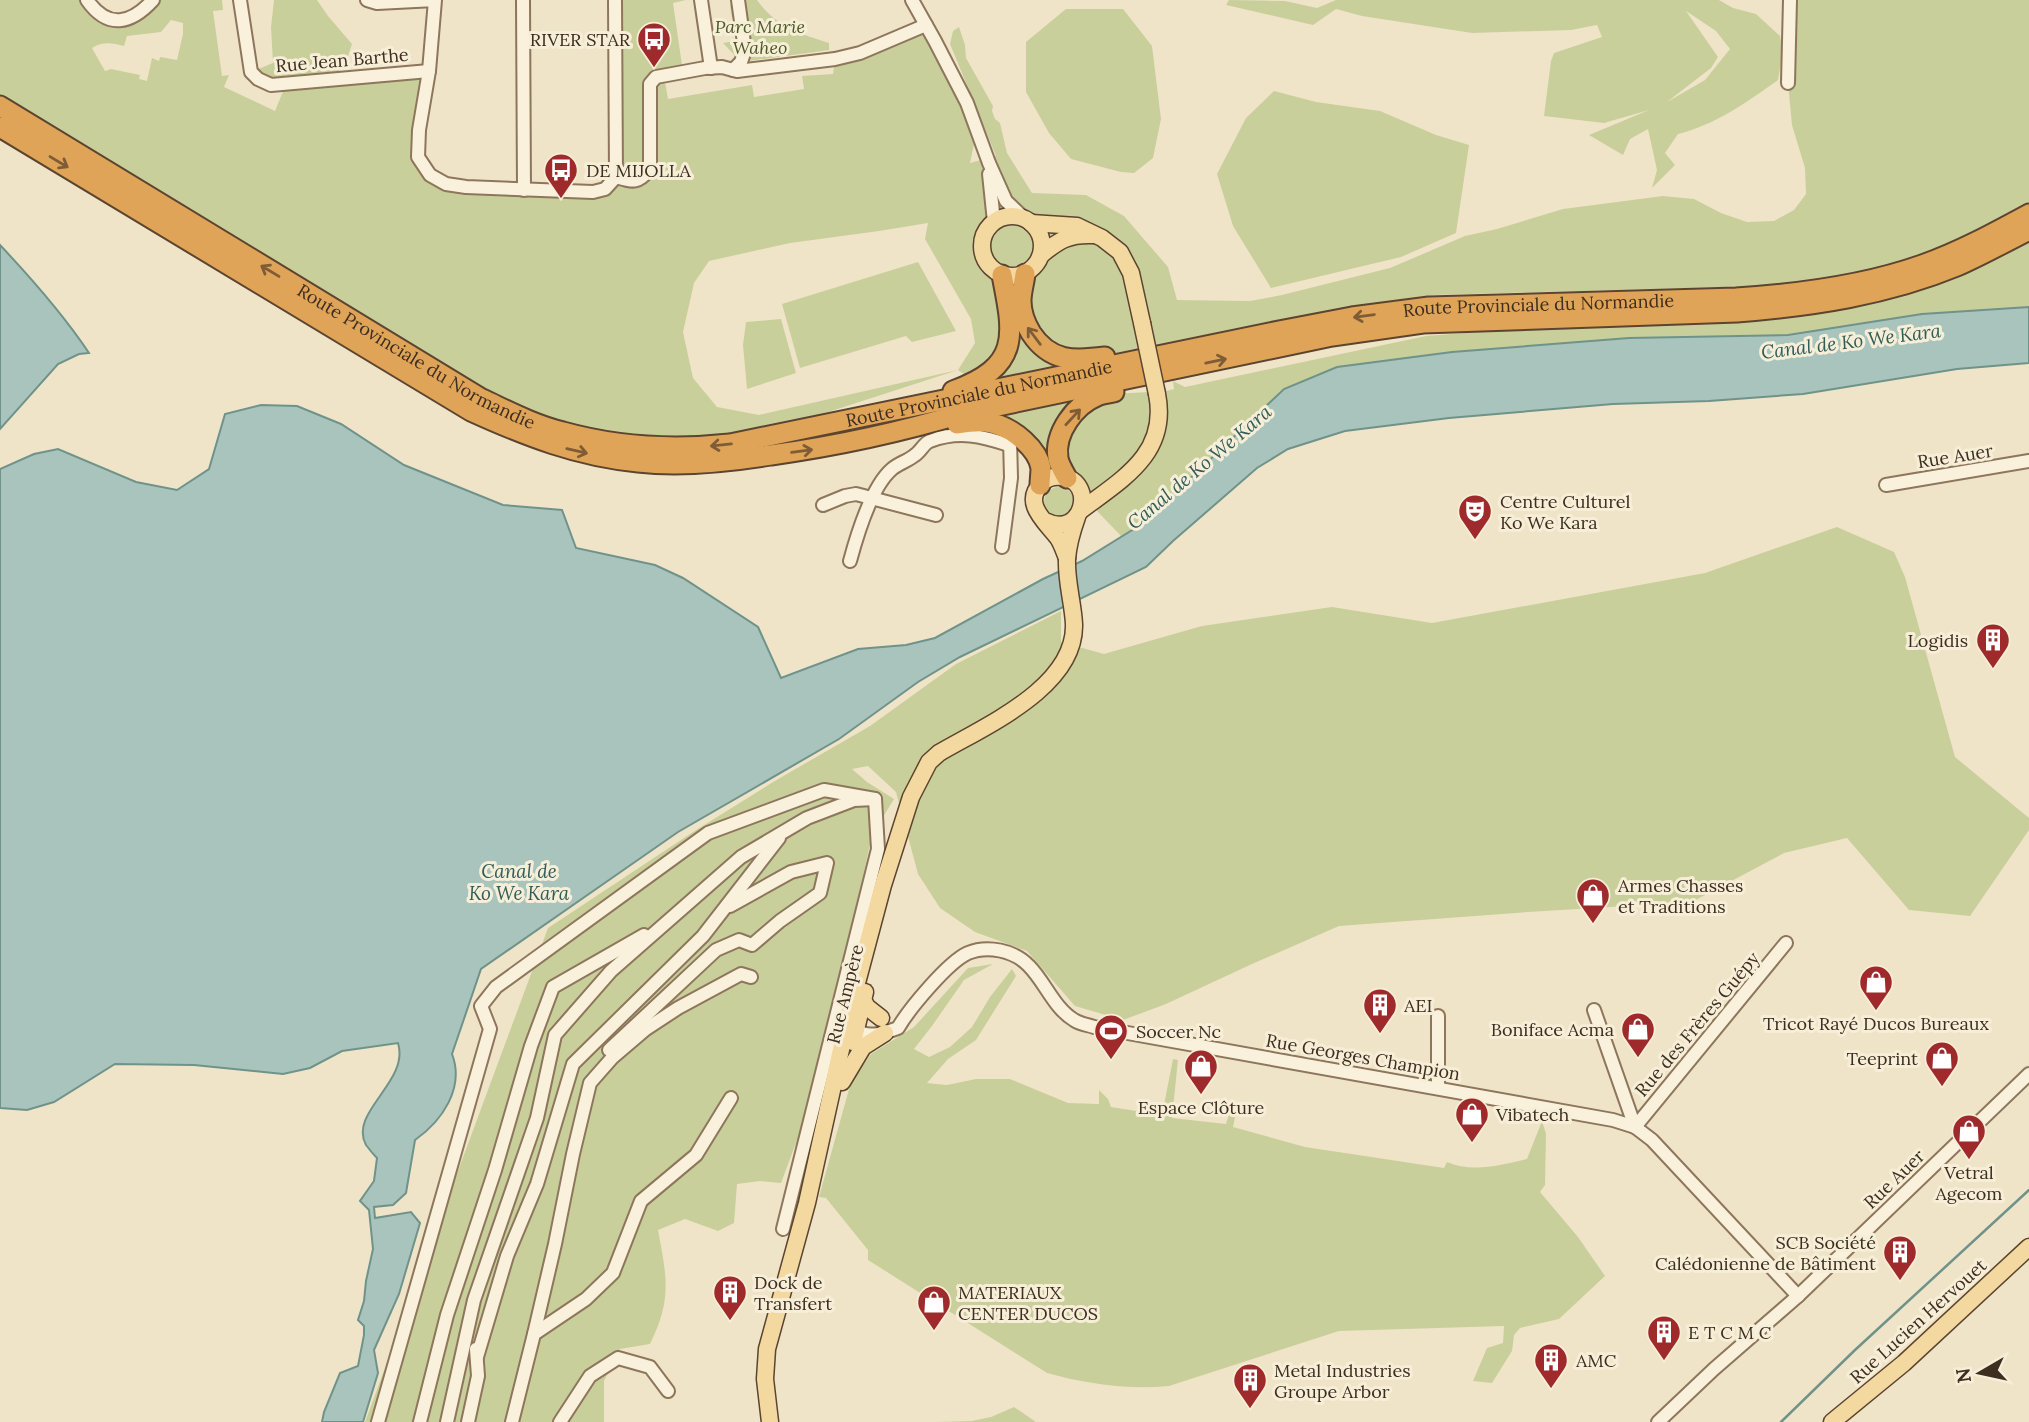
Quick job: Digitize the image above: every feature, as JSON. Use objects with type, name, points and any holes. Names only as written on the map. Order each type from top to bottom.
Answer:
[{"type":"highway","name":"Route Provinciale du Normandie","points":[[0,106],[482,400],[528,421],[561,432],[603,442],[634,445],[696,447],[730,444],[904,409],[1178,361],[1423,323],[1737,312],[1779,309],[1851,298],[1958,266],[2029,230]]},
{"type":"highway","name":"Route Provinciale du Normandie","points":[[0,127],[471,411],[555,446],[640,463],[735,461],[817,449],[925,425],[1352,317],[1429,307],[1736,298],[1849,284],[1921,265],[1987,237],[2029,214]]},
{"type":"highway","points":[[1025,274],[1021,302],[1024,322],[1051,355],[1082,360],[1112,356],[1178,361]]},
{"type":"highway","points":[[904,409],[968,385],[998,365],[1010,342],[1010,314],[1002,275]]},
{"type":"highway","points":[[1072,481],[1058,460],[1057,442],[1062,429],[1073,414],[1096,396],[1147,383],[1178,361]]},
{"type":"highway","points":[[925,425],[972,422],[995,424],[1010,439],[1032,449],[1041,467],[1040,485]]},
{"type":"main road","points":[[1095,235],[1059,240],[1041,255],[1032,269],[1025,274],[1002,275],[989,266],[982,252],[984,233],[994,222],[1006,216],[1077,226],[1095,235],[1101,238],[1120,252],[1130,273],[1157,394],[1160,418],[1155,440],[1141,461],[1122,480],[1065,524],[1045,521],[1034,504],[1040,485],[1052,477],[1090,488],[1122,480]]},
{"type":"main road","points":[[1028,220],[1041,238],[1041,255]]},
{"type":"main road","points":[[1067,562],[1071,533],[1082,498],[1072,481]]},
{"type":"main road","points":[[1045,521],[1060,542],[1067,562]]},
{"type":"main road","name":"Rue Ampère","points":[[770,1422],[765,1379],[767,1349],[814,1172],[842,1042],[902,822],[929,762],[939,753],[1027,700],[1054,676],[1069,653],[1074,628],[1067,562]]},
{"type":"main road","name":"Rue Ampère","points":[[814,1172],[823,1154],[863,1000],[891,888],[902,822]]},
{"type":"main road","points":[[842,1082],[863,1047],[883,1026],[863,1000]]},
{"type":"main road","name":"Rue Lucien Hervouet","points":[[1832,1422],[1903,1363],[2029,1247]]},
{"type":"street","points":[[87,0],[105,17],[122,22],[140,14],[153,0]]},
{"type":"street","name":"Rue Jean Barthe","points":[[240,0],[251,72],[271,85],[429,71]]},
{"type":"street","points":[[367,0],[377,3],[435,0],[418,157],[430,175],[446,184],[593,192],[605,188],[616,177],[615,0]]},
{"type":"street","points":[[523,0],[524,190]]},
{"type":"street","points":[[701,0],[711,68]]},
{"type":"street","points":[[733,70],[741,62],[745,50],[738,0]]},
{"type":"street","points":[[912,0],[967,103],[1006,201],[1028,220]]},
{"type":"street","points":[[1788,83],[1790,0]]},
{"type":"street","points":[[616,177],[632,181],[642,179],[650,169],[650,84],[656,77],[711,68],[722,67],[737,71],[835,59],[860,53],[926,25]]},
{"type":"street","points":[[989,163],[994,222]]},
{"type":"street","points":[[850,561],[872,499],[890,470],[916,455],[928,441],[961,435],[1010,439],[1011,478],[1002,547]]},
{"type":"street","name":"Rue Auer","points":[[1886,485],[2029,461]]},
{"type":"street","points":[[823,505],[856,494],[936,515]]},
{"type":"street","points":[[378,1422],[490,1029],[481,1006],[496,986],[708,833],[824,790],[875,799]]},
{"type":"street","points":[[447,1422],[474,1300],[537,1118],[555,1035],[611,971],[741,857],[807,818],[854,800],[875,799]]},
{"type":"street","points":[[783,1229],[878,849],[875,799]]},
{"type":"street","points":[[477,1357],[507,1256],[537,1184],[573,1064],[703,936],[783,832]]},
{"type":"street","points":[[606,1065],[605,1054],[716,950],[739,940],[752,945],[820,893],[827,863],[791,872],[724,909]]},
{"type":"street","points":[[420,1422],[447,1315],[495,1170],[531,1046],[553,987],[665,923]]},
{"type":"street","points":[[842,1042],[855,1025],[871,930]]},
{"type":"street","name":"Rue des Frères Guépy","points":[[1635,1127],[1786,943]]},
{"type":"street","name":"Rue Georges Champion","points":[[883,1026],[898,1028],[906,1013],[965,954],[983,949],[1000,950],[1021,958],[1062,1010],[1074,1021],[1094,1027],[1613,1120],[1635,1127],[1652,1140],[1798,1296]]},
{"type":"street","points":[[512,1422],[590,1083],[646,1029],[678,1007],[741,974],[751,977]]},
{"type":"street","points":[[1594,1010],[1635,1127]]},
{"type":"street","points":[[1438,1016],[1438,1088]]},
{"type":"street","points":[[855,1025],[861,1034],[872,1035],[883,1026]]},
{"type":"street","name":"Rue Auer","points":[[1658,1422],[1798,1296],[2029,1074]]},
{"type":"street","points":[[534,1334],[586,1299],[613,1273],[641,1201],[696,1155],[731,1098]]},
{"type":"street","points":[[468,1422],[478,1376],[474,1300]]},
{"type":"street","points":[[560,1422],[590,1376],[618,1358],[650,1367],[668,1391]]},
{"type":"green space","points":[[0,0],[87,0],[122,21],[153,0],[222,0],[223,10],[213,11],[222,76],[229,75],[224,87],[275,111],[286,84],[251,72],[273,63],[271,27],[274,0],[317,0],[352,44],[345,65],[331,79],[429,71],[418,157],[446,184],[593,192],[616,177],[615,0],[686,0],[673,3],[684,79],[665,82],[668,99],[752,85],[754,97],[804,89],[802,76],[833,74],[835,59],[926,25],[977,130],[970,163],[996,156],[950,44],[953,31],[959,27],[966,58],[993,106],[992,111],[1000,123],[1007,153],[1032,193],[1086,195],[1124,216],[1168,267],[1177,300],[1250,301],[1390,268],[1465,236],[1563,209],[1663,196],[1694,199],[1747,222],[1774,221],[1794,210],[1806,194],[1805,168],[1792,125],[1788,83],[1790,0],[2029,0],[2029,214],[1954,252],[1777,295],[1736,287],[1434,295],[1357,306],[1186,339],[983,388],[958,370],[730,444],[696,448],[528,420],[0,106]],"holes":[[[171,20],[183,23],[177,60],[160,57],[159,61],[152,58],[147,81],[139,79],[140,75],[111,69],[105,71],[92,48],[108,43],[124,46],[127,36],[161,32]],[[928,223],[925,239],[971,319],[975,343],[958,370],[759,415],[717,407],[693,378],[683,332],[694,283],[709,261],[790,243]]]},
{"type":"green space","name":"Parc Marie Waheo","points":[[731,0],[757,0],[780,23],[829,43],[829,50],[741,62],[723,43],[736,41]]},
{"type":"green space","points":[[1229,0],[1285,1],[1317,8],[1336,0],[1719,0],[1733,8],[1756,14],[1780,36],[1783,52],[1778,80],[1718,119],[1678,134],[1665,153],[1675,165],[1652,188],[1657,170],[1648,129],[1630,139],[1623,155],[1589,135],[1649,110],[1604,123],[1544,116],[1554,53],[1602,37],[1597,25],[1571,30],[1472,33],[1362,16],[1336,9],[1313,25],[1226,5]],"holes":[[[1686,11],[1716,31],[1730,49],[1705,80],[1667,102],[1711,68],[1718,57]]]},
{"type":"green space","points":[[1066,9],[1123,9],[1152,46],[1161,119],[1153,158],[1134,173],[1071,159],[1049,133],[1026,92],[1026,42]]},
{"type":"green space","points":[[1274,91],[1316,102],[1380,111],[1436,135],[1469,145],[1456,233],[1401,257],[1271,288],[1233,226],[1217,174],[1246,118]]},
{"type":"green space","points":[[2029,230],[2029,307],[1922,314],[1788,335],[1629,338],[1452,352],[1337,367],[1284,389],[1137,527],[1121,536],[1098,512],[1054,454],[1042,457],[975,417],[1077,396],[1166,391],[1174,389],[1173,381],[1185,387],[1426,336],[1778,309]]},
{"type":"green space","points":[[918,262],[956,331],[912,342],[906,336],[800,368],[782,304]]},
{"type":"green space","points":[[781,319],[796,373],[747,389],[743,345],[746,322]]},
{"type":"green space","points":[[1059,487],[1070,491],[1074,502],[1070,513],[1059,517],[1048,513],[1044,502],[1048,491]]},
{"type":"green space","points":[[1837,527],[1894,552],[1905,577],[1955,757],[2029,818],[2029,830],[1970,916],[1909,910],[1847,838],[1784,853],[1692,902],[1339,926],[1166,1004],[1123,1020],[1075,1006],[1027,951],[975,932],[940,908],[918,874],[896,792],[868,766],[852,769],[894,799],[872,835],[817,1087],[781,1183],[760,1181],[737,1184],[734,1223],[718,1231],[685,1219],[658,1230],[666,1288],[662,1314],[650,1344],[620,1349],[604,1381],[604,1422],[365,1422],[548,928],[693,832],[870,726],[956,664],[1061,611],[1061,642],[1104,654],[1202,626],[1332,607],[1432,623],[1705,573]]},
{"type":"green space","points":[[993,964],[964,980],[914,1049],[929,1057],[950,1047],[972,1027],[990,997],[1012,969],[1016,976],[976,1040],[948,1059],[927,1083],[947,1085],[976,1079],[1010,1079],[1068,1103],[1099,1104],[1099,1090],[1108,1099],[1111,1107],[1162,1115],[1173,1059],[1178,1060],[1172,1118],[1226,1124],[1230,1111],[1236,1112],[1233,1127],[1305,1147],[1444,1168],[1447,1162],[1476,1167],[1527,1159],[1542,1121],[1546,1134],[1545,1185],[1540,1192],[1578,1237],[1605,1276],[1559,1319],[1520,1328],[1514,1335],[1512,1351],[1492,1383],[1473,1381],[1487,1348],[1503,1343],[1504,1326],[1339,1331],[1169,1386],[1108,1385],[1047,1373],[868,1260],[868,1250],[826,1198],[819,1197],[851,1082],[871,1054],[914,1027],[968,968]]},
{"type":"green space","points":[[1014,1407],[1036,1422],[936,1422],[972,1421],[991,1417]]},
{"type":"water","points":[[0,245],[47,297],[89,353],[79,354],[58,364],[0,429]]},
{"type":"water","name":"Canal de Ko We Kara","points":[[2029,307],[2029,363],[1957,369],[1803,394],[1613,404],[1449,418],[1345,431],[1288,449],[1257,468],[1146,567],[960,657],[918,682],[839,739],[678,832],[481,969],[452,1054],[456,1079],[448,1103],[434,1123],[415,1140],[406,1193],[393,1205],[374,1207],[375,1218],[411,1212],[420,1223],[399,1294],[374,1350],[378,1373],[363,1422],[322,1422],[340,1373],[358,1366],[364,1326],[358,1320],[373,1249],[369,1210],[360,1201],[374,1181],[377,1158],[366,1145],[363,1133],[371,1109],[396,1071],[398,1043],[342,1051],[310,1068],[283,1074],[194,1065],[115,1064],[54,1102],[27,1110],[0,1108],[0,469],[34,454],[58,449],[136,482],[177,490],[209,469],[225,414],[261,405],[297,406],[341,424],[404,465],[503,505],[562,510],[576,548],[655,565],[683,578],[758,627],[781,678],[858,649],[906,645],[935,638],[1043,579],[1082,561],[1137,527],[1284,389],[1337,367],[1452,352],[1629,338],[1788,335],[1922,314]]},
{"type":"waterway","points":[[1781,1422],[2029,1190]]},
{"type":"place","name":"RIVER STAR","points":[[654,69]]},
{"type":"place","name":"DE MIJOLLA","points":[[561,200]]},
{"type":"place","name":"Centre Culturel Ko We Kara","points":[[1475,541]]},
{"type":"place","name":"Logidis","points":[[1993,670]]},
{"type":"place","name":"Armes Chasses et Traditions","points":[[1593,925]]},
{"type":"place","name":"Tricot Rayé Ducos Bureaux","points":[[1876,1012]]},
{"type":"place","name":"AEI","points":[[1380,1035]]},
{"type":"place","name":"Boniface Acma","points":[[1638,1059]]},
{"type":"place","name":"Soccer Nc","points":[[1111,1061]]},
{"type":"place","name":"Teeprint","points":[[1942,1088]]},
{"type":"place","name":"Espace Clôture","points":[[1201,1096]]},
{"type":"place","name":"Vibatech","points":[[1472,1144]]},
{"type":"place","name":"Vetral Agecom","points":[[1969,1161]]},
{"type":"place","name":"SCB Société Calédonienne de Bâtiment","points":[[1900,1282]]},
{"type":"place","name":"Dock de Transfert","points":[[730,1322]]},
{"type":"place","name":"MATERIAUX CENTER DUCOS","points":[[934,1332]]},
{"type":"place","name":"E T C M C","points":[[1664,1362]]},
{"type":"place","name":"AMC","points":[[1551,1390]]},
{"type":"place","name":"Metal Industries Groupe Arbor","points":[[1250,1410]]}]
